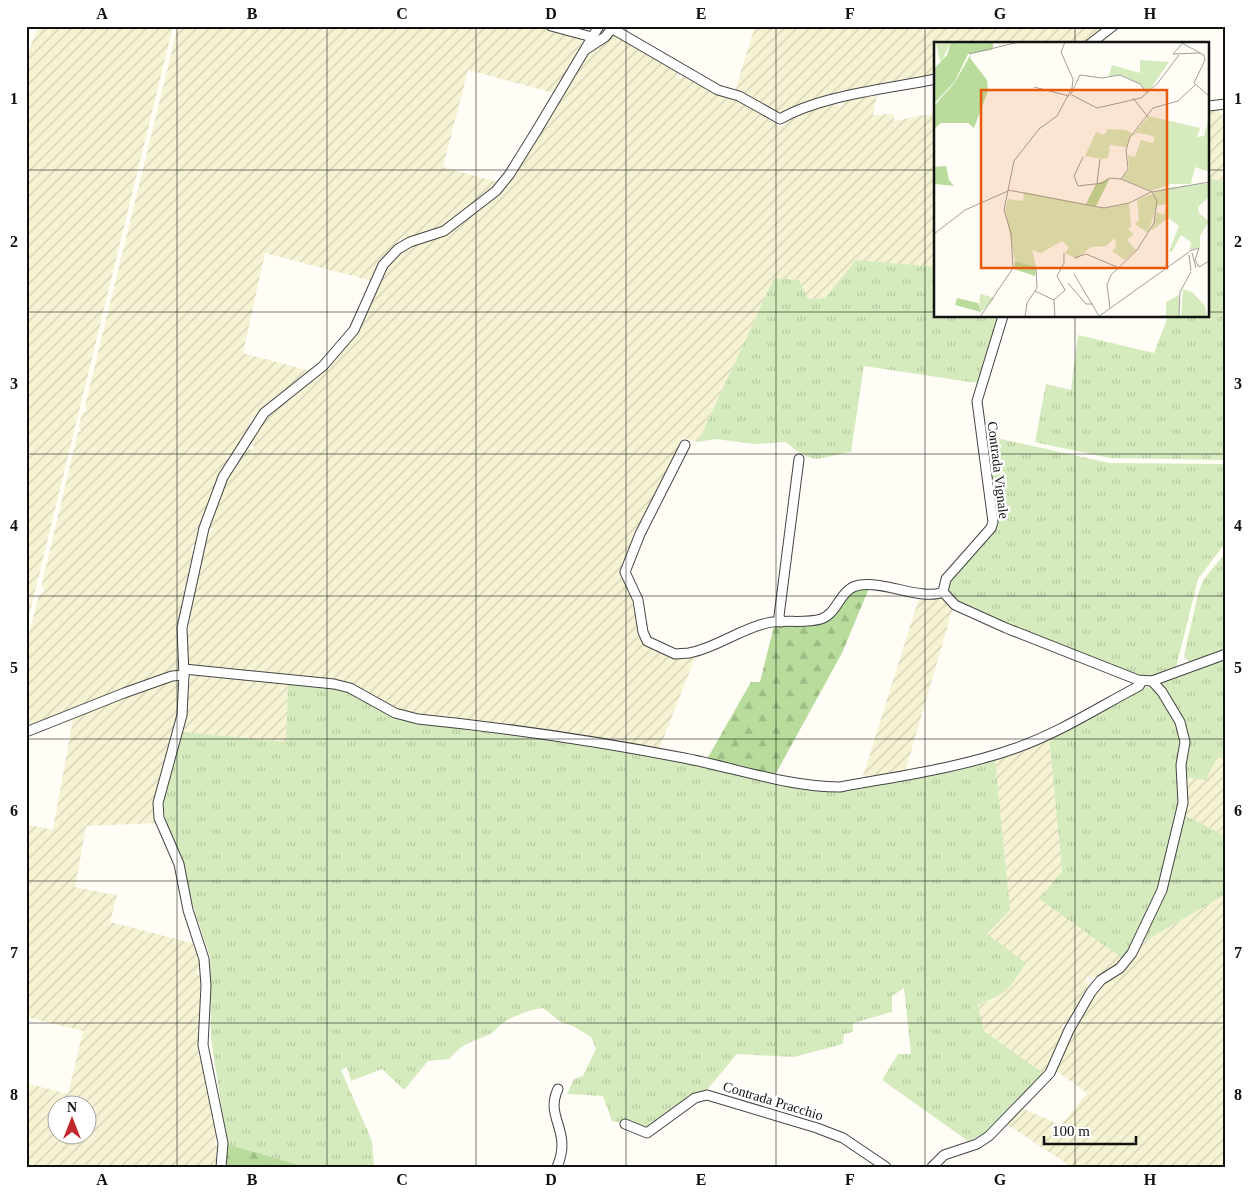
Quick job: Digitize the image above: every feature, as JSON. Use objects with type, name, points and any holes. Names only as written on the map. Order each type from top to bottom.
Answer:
[{"type":"street","points":[[551,26],[592,37]]},
{"type":"street","points":[[221,1167],[223,1143],[203,1045],[206,986],[204,959],[188,910],[179,864],[159,818],[158,803],[182,715],[184,672],[182,628],[204,528],[223,477],[264,413],[323,366],[354,330],[383,265],[389,257],[410,242],[444,231],[496,192],[509,175],[599,26]]},
{"type":"street","points":[[1092,42],[1112,26]]},
{"type":"street","points":[[585,50],[614,28],[718,90],[739,96],[780,120],[796,110],[833,100],[934,79]]},
{"type":"street","points":[[1210,106],[1226,104]]},
{"type":"street","name":"Contrada Vignale","points":[[943,592],[946,579],[991,528],[993,522],[977,401],[1002,318]]},
{"type":"street","points":[[685,445],[640,534],[625,572],[638,600],[644,637],[652,645],[675,654],[682,654],[705,649],[762,625],[820,619],[833,609],[846,590],[860,585],[881,585],[933,595],[943,592],[955,605],[1006,628],[1147,681],[1162,692],[1180,722],[1185,742],[1180,765],[1183,803],[1162,890],[1136,947],[1126,961],[1101,980],[1091,992],[1069,1030],[1050,1073],[990,1136],[977,1144],[944,1155],[932,1167]]},
{"type":"street","points":[[781,622],[779,616],[799,459]]},
{"type":"street","points":[[26,732],[88,709],[124,693],[184,672],[334,684],[350,688],[396,713],[418,719],[569,737],[709,762],[763,776],[825,787],[840,787],[994,756],[1061,728],[1147,681],[1226,654]]},
{"type":"street","points":[[557,1167],[564,1144],[553,1107],[558,1089]]},
{"type":"street","name":"Contrada Pracchio","points":[[625,1124],[647,1133],[695,1098],[707,1096],[818,1128],[843,1138],[886,1167]]},
{"type":"shaded area","points":[[39,26],[173,26],[26,628],[26,57]]},
{"type":"shaded area","points":[[178,26],[538,26],[581,37],[583,40],[571,66],[554,93],[468,70],[443,167],[501,183],[447,226],[404,241],[402,238],[398,240],[400,245],[372,281],[265,253],[243,353],[311,371],[258,416],[251,417],[250,424],[231,455],[228,455],[226,458],[229,460],[206,510],[195,545],[192,545],[191,550],[195,551],[188,586],[183,587],[183,591],[187,592],[182,671],[67,712],[62,711],[60,718],[34,727],[26,725],[26,646],[39,595],[43,593],[44,588],[41,588],[78,432],[81,432],[79,426],[82,412],[85,412],[87,408],[85,406]]},
{"type":"shaded area","points":[[755,26],[1107,26],[1097,36],[1085,42],[934,42],[934,77],[779,116],[735,91]]},
{"type":"shaded area","points":[[613,34],[678,73],[676,77],[679,79],[683,76],[711,92],[738,100],[779,126],[784,125],[789,117],[798,114],[837,104],[838,107],[842,106],[843,102],[877,94],[873,115],[893,114],[894,121],[934,113],[934,267],[856,261],[825,298],[808,299],[799,280],[774,278],[698,442],[684,438],[642,520],[621,577],[632,595],[638,635],[643,645],[677,658],[696,655],[659,750],[448,719],[447,714],[442,719],[419,716],[396,709],[356,688],[193,667],[188,662],[188,631],[202,551],[209,533],[213,529],[210,528],[216,506],[228,478],[246,448],[252,450],[254,447],[250,443],[266,416],[324,371],[359,330],[385,268],[393,258],[499,193],[514,176],[588,53]]},
{"type":"shaded area","points":[[1210,108],[1216,108],[1226,119],[1226,182],[1210,178]]},
{"type":"shaded area","points":[[925,597],[938,597],[953,608],[905,772],[866,779],[863,776],[918,601]]},
{"type":"shaded area","points":[[191,674],[232,676],[233,679],[238,677],[288,682],[286,742],[182,732]]},
{"type":"shaded area","points":[[175,680],[181,683],[178,716],[167,757],[163,757],[165,763],[157,823],[86,826],[75,887],[117,895],[110,922],[196,944],[201,969],[198,970],[197,974],[201,976],[200,1027],[196,1031],[201,1033],[198,1056],[201,1057],[220,1138],[216,1139],[214,1145],[219,1146],[217,1167],[26,1167],[26,1083],[68,1094],[83,1031],[26,1017],[26,824],[53,830],[73,719],[126,696]]},
{"type":"shaded area","points":[[1049,737],[1062,871],[1039,899],[1122,958],[1116,965],[1092,979],[1088,975],[1086,979],[1089,984],[1066,1025],[1064,1023],[1062,1026],[1064,1030],[1052,1061],[1043,1073],[984,1031],[978,1005],[997,998],[987,934],[1010,910],[995,759],[1019,749],[1021,752],[1024,751],[1025,747]]},
{"type":"shaded area","points":[[1217,757],[1226,759],[1226,836],[1184,815],[1188,796],[1185,777]]},
{"type":"shaded area","points":[[1226,894],[1226,1167],[1072,1167],[1006,1124],[1022,1108],[1061,1125],[1087,1093],[1055,1070],[1095,989],[1120,971],[1140,944]]},
{"type":"green space","points":[[1210,178],[1226,182],[1226,460],[1109,458],[1035,442],[1046,384],[1071,390],[1078,335],[1154,353],[1167,318],[1210,318]]},
{"type":"green space","points":[[856,260],[934,267],[934,318],[997,318],[977,383],[864,366],[851,452],[824,458],[811,458],[786,442],[755,444],[715,439],[698,442],[774,278],[799,280],[808,299],[825,298]]},
{"type":"green space","points":[[988,436],[1109,463],[1226,464],[1226,542],[1198,579],[1176,668],[1142,678],[959,604],[948,596],[946,585],[992,533],[984,438]]},
{"type":"green space","points":[[1226,552],[1226,651],[1189,662],[1184,656],[1198,594],[1204,579]]},
{"type":"green space","points":[[870,586],[842,653],[775,775],[707,759],[751,682],[760,682],[774,626],[825,622],[836,610],[847,592]]},
{"type":"green space","points":[[1226,657],[1226,759],[1217,757],[1206,780],[1185,777],[1183,769],[1188,749],[1160,682]]},
{"type":"green space","points":[[288,682],[331,687],[347,691],[389,713],[575,741],[825,789],[995,759],[1010,910],[987,934],[1026,963],[1006,990],[978,1005],[984,1031],[1043,1073],[1041,1078],[985,1134],[968,1141],[882,1080],[898,1054],[911,1054],[904,988],[892,996],[892,1012],[853,1023],[853,1032],[844,1034],[843,1044],[794,1057],[737,1054],[705,1092],[647,1130],[612,1121],[603,1096],[567,1094],[574,1079],[583,1076],[596,1049],[591,1037],[573,1026],[561,1022],[543,1008],[522,1013],[508,1020],[490,1034],[462,1046],[449,1059],[428,1061],[404,1090],[382,1069],[351,1081],[347,1067],[341,1070],[372,1141],[374,1167],[306,1167],[227,1144],[211,1038],[210,957],[166,825],[163,803],[182,732],[286,742]]},
{"type":"green space","points":[[1144,687],[1154,689],[1166,702],[1179,729],[1183,760],[1181,788],[1176,819],[1159,883],[1148,912],[1122,958],[1039,899],[1062,871],[1049,737]]},
{"type":"green space","points":[[1184,815],[1226,836],[1226,894],[1140,944]]},
{"type":"green space","points":[[227,1144],[306,1167],[225,1167]]}]
